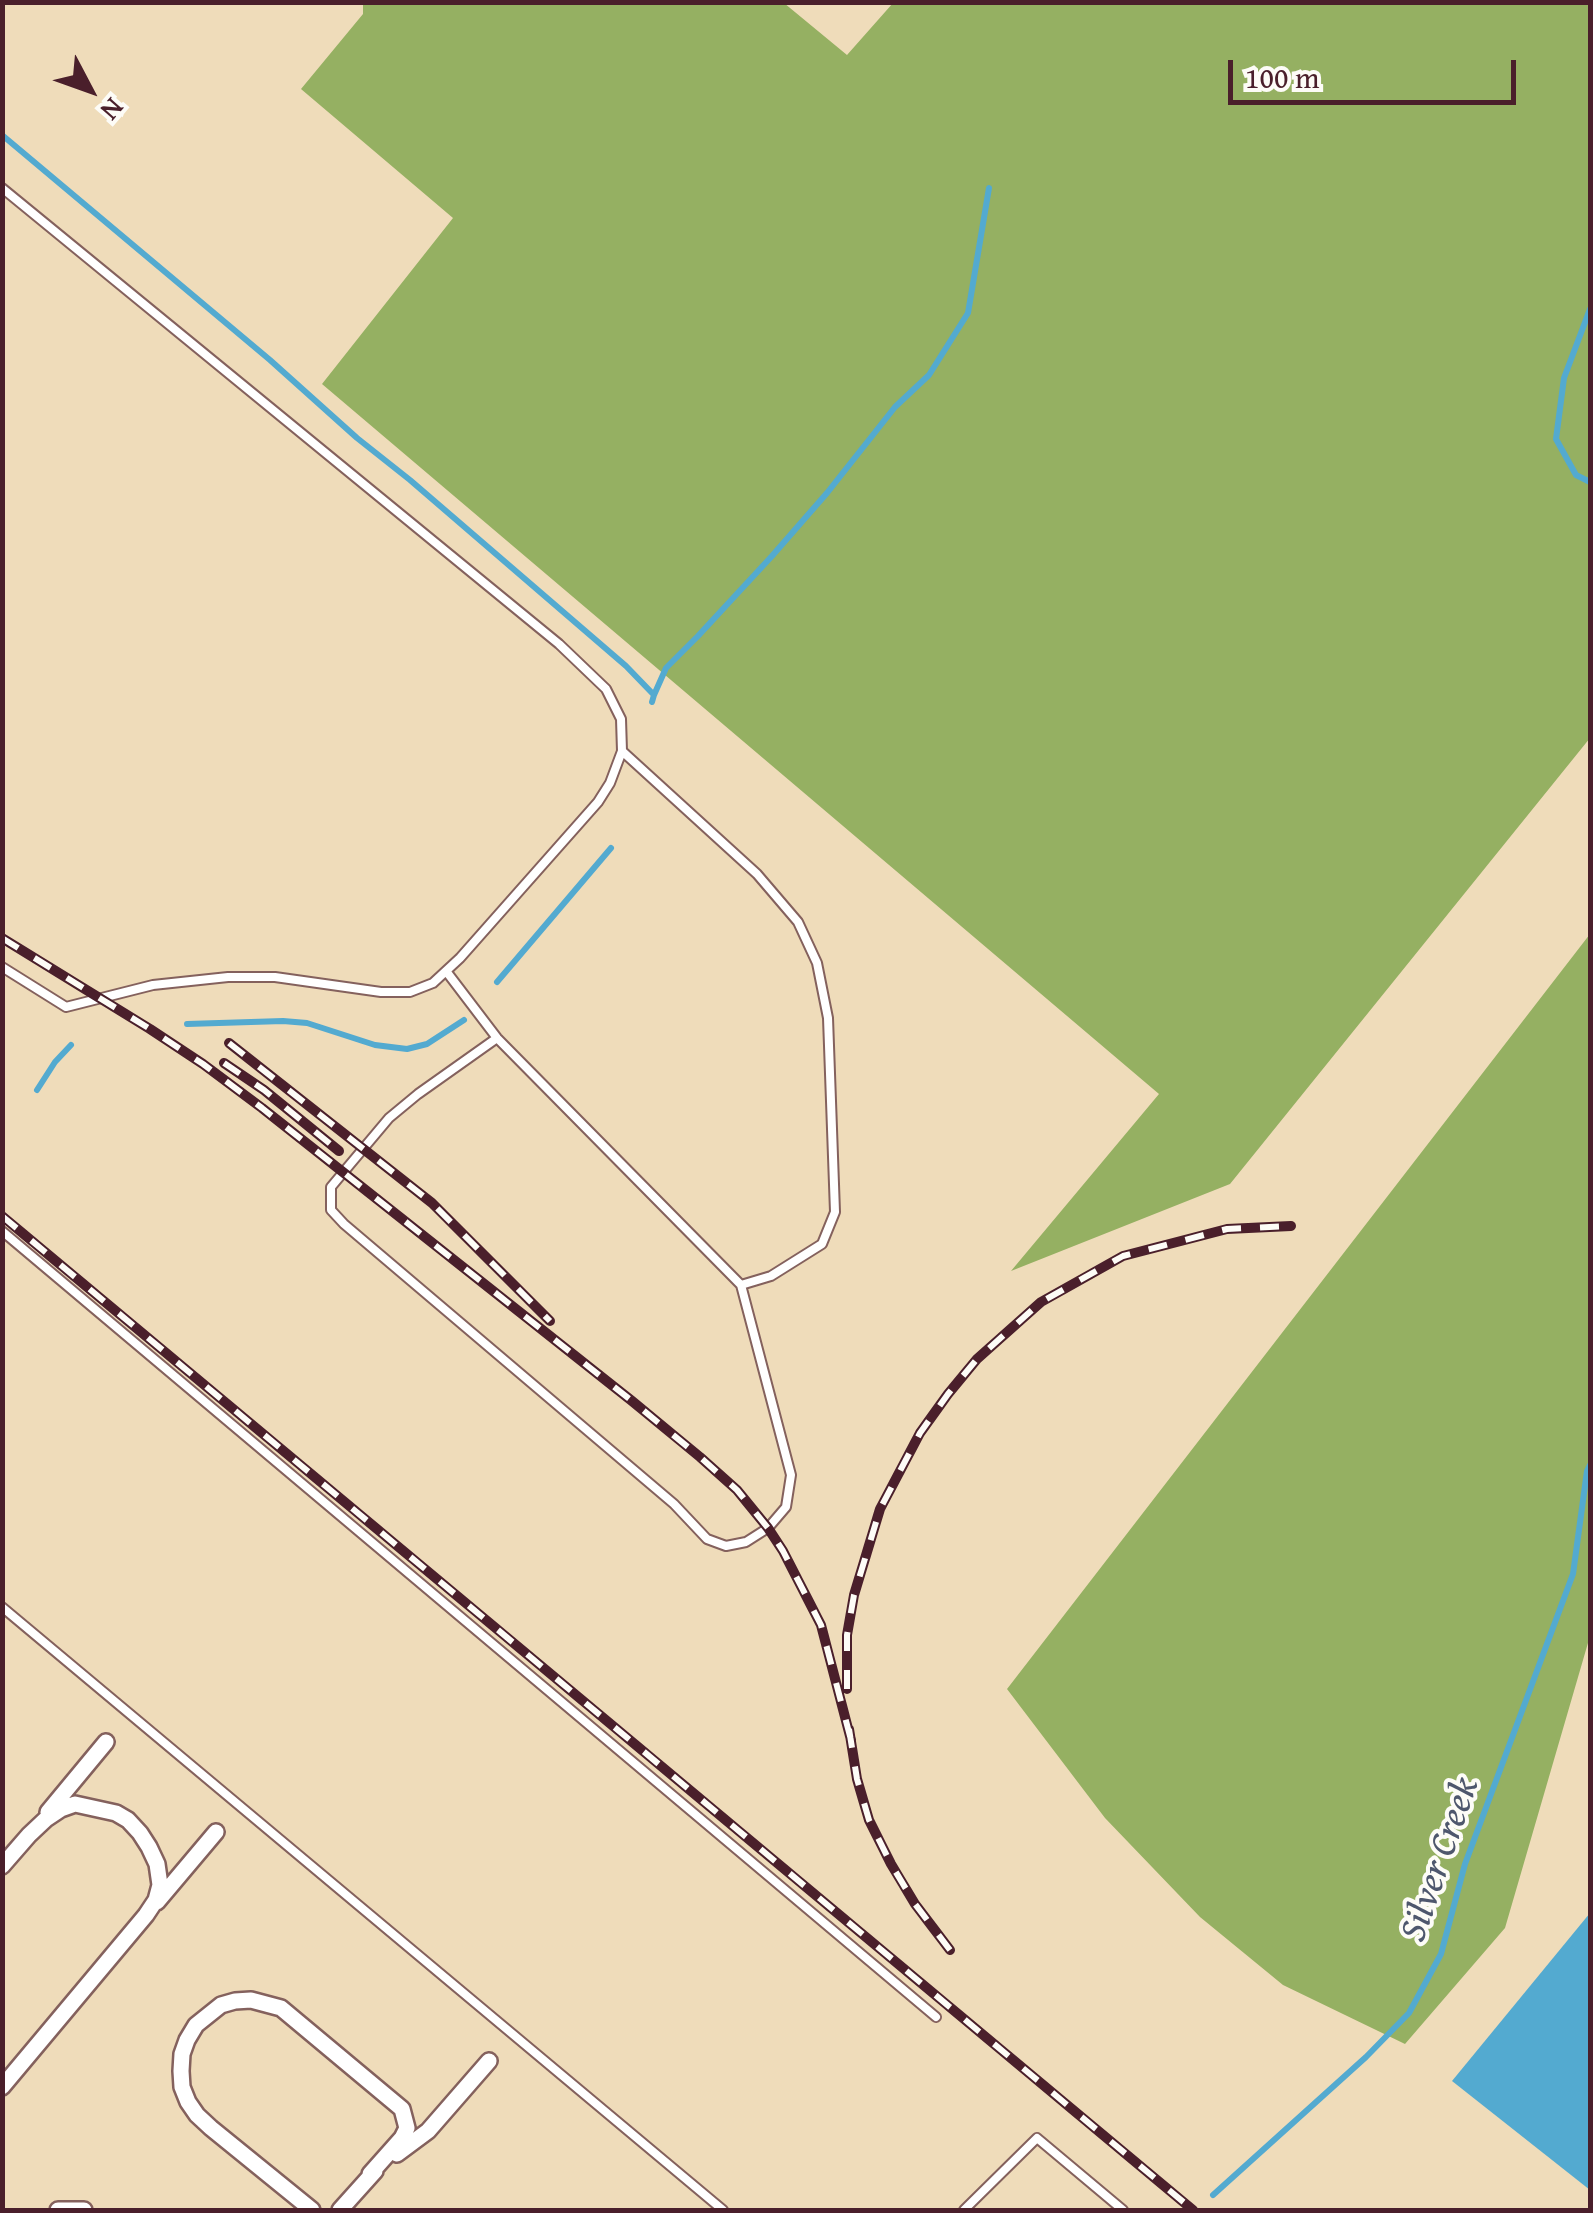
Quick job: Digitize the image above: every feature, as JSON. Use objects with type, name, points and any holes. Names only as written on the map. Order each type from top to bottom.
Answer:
[{"type":"street","points":[[2,1866],[106,1742]]},
{"type":"street","points":[[29,1835],[61,1808],[76,1804],[116,1813],[128,1820],[140,1832],[157,1864],[160,1884],[156,1900],[146,1914]]},
{"type":"street","points":[[2,2087],[216,1832]]},
{"type":"street","points":[[312,2210],[211,2128],[188,2102],[181,2071],[187,2040],[196,2026],[221,2005],[251,2000],[294,2016],[402,2109],[406,2128],[402,2138],[340,2210]]},
{"type":"street","points":[[370,2174],[428,2130],[490,2061]]},
{"type":"street","points":[[58,2210],[84,2210]]},
{"type":"lane","points":[[2,188],[560,644],[606,689],[621,719],[622,752],[598,802],[446,970],[433,983],[410,992],[228,977],[153,985],[66,1008],[2,968]]},
{"type":"lane","points":[[622,752],[757,874],[798,922],[816,963],[828,1018],[836,1212],[822,1244],[771,1276],[742,1285]]},
{"type":"lane","points":[[446,970],[497,1038],[742,1285],[791,1475],[786,1507],[768,1528],[746,1542],[726,1546],[707,1538],[674,1504],[331,1210],[330,1187],[389,1118],[497,1038]]},
{"type":"lane","points":[[2,1231],[936,2017]]},
{"type":"lane","points":[[2,1606],[723,2210]]},
{"type":"lane","points":[[964,2210],[1036,2138],[1123,2210]]},
{"type":"green space","points":[[363,3],[784,3],[847,55],[893,3],[1590,3],[1590,738],[1230,1184],[1011,1271],[1159,1094],[322,384],[453,218],[301,89],[363,14]]},
{"type":"green space","points":[[1590,934],[1590,1636],[1505,1928],[1405,2044],[1283,1985],[1200,1917],[1105,1818],[1007,1689]]},
{"type":"water","points":[[1590,1913],[1590,2190],[1452,2081]]},
{"type":"waterway","points":[[2,135],[626,666],[654,695],[652,702]]},
{"type":"waterway","points":[[654,695],[666,668],[772,556],[895,407],[929,375],[968,313],[989,188]]},
{"type":"waterway","points":[[1590,309],[1564,378],[1556,439],[1576,475],[1590,482]]},
{"type":"waterway","points":[[497,982],[611,848]]},
{"type":"waterway","points":[[187,1024],[307,1023],[375,1045],[407,1049],[427,1044],[464,1020]]},
{"type":"waterway","points":[[37,1090],[71,1045]]},
{"type":"waterway","name":"Silver Creek","points":[[1213,2195],[1409,2013],[1441,1954],[1465,1864],[1573,1574],[1590,1465]]},
{"type":"railway","points":[[2,938],[150,1029],[262,1108],[632,1401],[737,1490],[783,1551],[821,1625],[851,1740]]},
{"type":"railway","points":[[229,1043],[432,1203],[550,1321]]},
{"type":"railway","points":[[224,1063],[339,1151]]},
{"type":"railway","points":[[2,1216],[1193,2210]]},
{"type":"railway","points":[[847,1689],[847,1635],[854,1595],[880,1509],[920,1433],[977,1359],[1041,1302],[1123,1256],[1227,1229],[1291,1226]]},
{"type":"railway","points":[[849,1729],[869,1820],[915,1904],[950,1950]]}]
